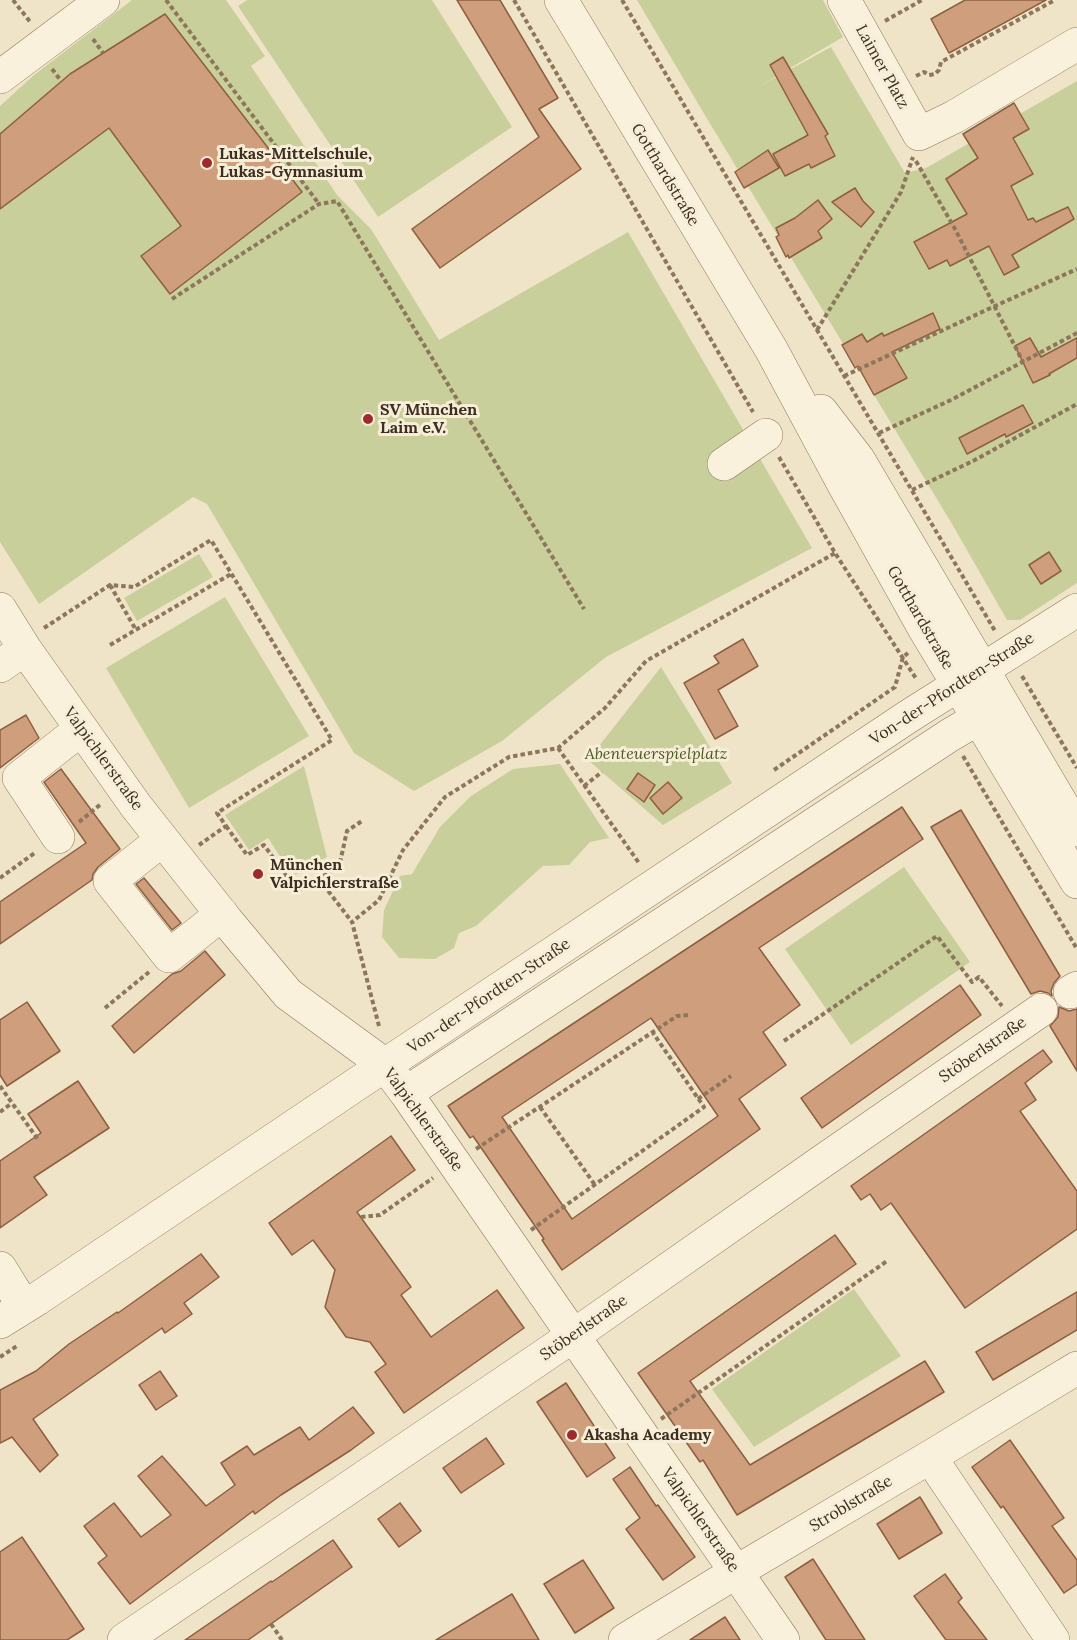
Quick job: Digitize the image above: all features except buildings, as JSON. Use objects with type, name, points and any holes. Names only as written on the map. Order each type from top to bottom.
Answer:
[{"type":"street","points":[[0,77],[103,0]]},
{"type":"street","name":"Gotthardstraße","points":[[561,0],[771,349],[858,459],[1077,830]]},
{"type":"street","name":"Laimer Platz","points":[[856,11],[919,134],[954,117],[1077,44]]},
{"type":"street","points":[[724,464],[766,435]]},
{"type":"street","name":"Valpichlerstraße","points":[[0,609],[15,653],[81,729],[170,850],[288,994],[389,1062],[406,1093],[783,1640]]},
{"type":"street","name":"Von-der-Pfordten-Straße","points":[[12,1315],[828,770],[1077,610]]},
{"type":"street","name":"Gotthardstraße","points":[[983,669],[979,718],[1077,882]]},
{"type":"street","points":[[406,1093],[979,718]]},
{"type":"street","points":[[58,837],[19,778],[81,729]]},
{"type":"street","points":[[828,770],[848,802]]},
{"type":"street","points":[[170,850],[110,881],[169,956],[222,914]]},
{"type":"street","name":"Stöberlstraße","points":[[124,1640],[573,1336],[1041,1010]]},
{"type":"street","points":[[0,1268],[12,1315]]},
{"type":"street","name":"Stroblstraße","points":[[625,1640],[1077,1368]]},
{"type":"street","points":[[930,1457],[1053,1640]]},
{"type":"path","points":[[166,0],[319,204]]},
{"type":"path","points":[[514,0],[835,553],[931,702]]},
{"type":"path","points":[[622,0],[912,490],[983,669],[1077,768]]},
{"type":"path","points":[[856,11],[922,0]]},
{"type":"path","points":[[894,88],[924,72],[929,75],[935,74],[939,70],[940,62],[1055,0]]},
{"type":"path","points":[[818,330],[901,192],[913,157],[955,229],[1023,362]]},
{"type":"path","points":[[172,299],[319,204],[337,201],[584,609]]},
{"type":"path","points":[[844,376],[1077,269]]},
{"type":"path","points":[[879,433],[951,400],[1077,333]]},
{"type":"path","points":[[912,490],[973,461],[1077,404]]},
{"type":"path","points":[[15,653],[110,585],[134,587],[211,540],[332,740],[217,813],[247,855],[264,845],[297,891],[339,867],[347,831],[362,821]]},
{"type":"path","points":[[352,922],[379,900],[403,850],[445,797],[509,757],[558,748],[605,708],[646,662],[835,553]]},
{"type":"path","points":[[110,645],[231,574]]},
{"type":"path","points":[[110,585],[136,630]]},
{"type":"path","points":[[950,735],[1077,949]]},
{"type":"path","points":[[558,748],[639,864]]},
{"type":"path","points":[[584,786],[602,772]]},
{"type":"path","points":[[170,850],[226,826]]},
{"type":"path","points":[[320,879],[352,922],[389,1062]]},
{"type":"path","points":[[784,1041],[937,936],[972,982],[979,977],[1003,1008]]},
{"type":"path","points":[[105,1008],[169,956]]},
{"type":"path","points":[[475,1150],[677,1016],[690,1014]]},
{"type":"path","points":[[530,1231],[704,1107],[653,1033]]},
{"type":"path","points":[[698,1099],[731,1076]]},
{"type":"path","points":[[0,1086],[39,1141]]},
{"type":"path","points":[[0,1112],[12,1103]]},
{"type":"path","points":[[540,1107],[595,1185]]},
{"type":"path","points":[[361,1217],[380,1215],[441,1172]]},
{"type":"path","points":[[660,1420],[887,1261]]},
{"type":"path","points":[[271,1624],[282,1640]]},
{"type":"green space","name":"SV München Laim e.V.","points":[[132,0],[226,0],[265,56],[251,66],[337,195],[371,229],[439,340],[628,232],[812,548],[606,657],[502,741],[414,791],[354,753],[207,504],[193,497],[39,604],[0,542],[0,106],[34,75]]},
{"type":"green space","points":[[247,0],[432,0],[512,127],[378,217],[238,6]]},
{"type":"green space","points":[[637,0],[823,0],[843,37],[758,87],[831,47],[905,173],[926,168],[1077,81],[1077,583],[1020,620],[1007,620],[952,524]]},
{"type":"green space","points":[[199,554],[213,577],[137,621],[124,598]]},
{"type":"green space","points":[[225,597],[309,736],[189,808],[106,668]]},
{"type":"green space","name":"Abenteuerspielplatz","points":[[661,667],[732,783],[663,825],[588,760]]},
{"type":"green space","points":[[560,764],[609,838],[590,842],[569,865],[543,866],[476,926],[459,933],[454,948],[435,959],[399,958],[382,937],[384,910],[400,876],[412,874],[440,827],[471,796],[513,769]]},
{"type":"green space","points":[[304,766],[327,857],[293,876],[268,838],[249,850],[225,815]]},
{"type":"green space","points":[[904,867],[970,962],[851,1045],[785,949]]},
{"type":"green space","points":[[854,1289],[901,1356],[754,1447],[712,1389]]},
{"type":"place","name":"Lukas-Mittelschule, Lukas-Gymnasium","points":[[207,163]]},
{"type":"place","name":"SV München Laim e.V.","points":[[368,419]]},
{"type":"place","name":"München Valpichlerstraße","points":[[258,874]]},
{"type":"place","name":"Akasha Academy","points":[[572,1435]]}]
